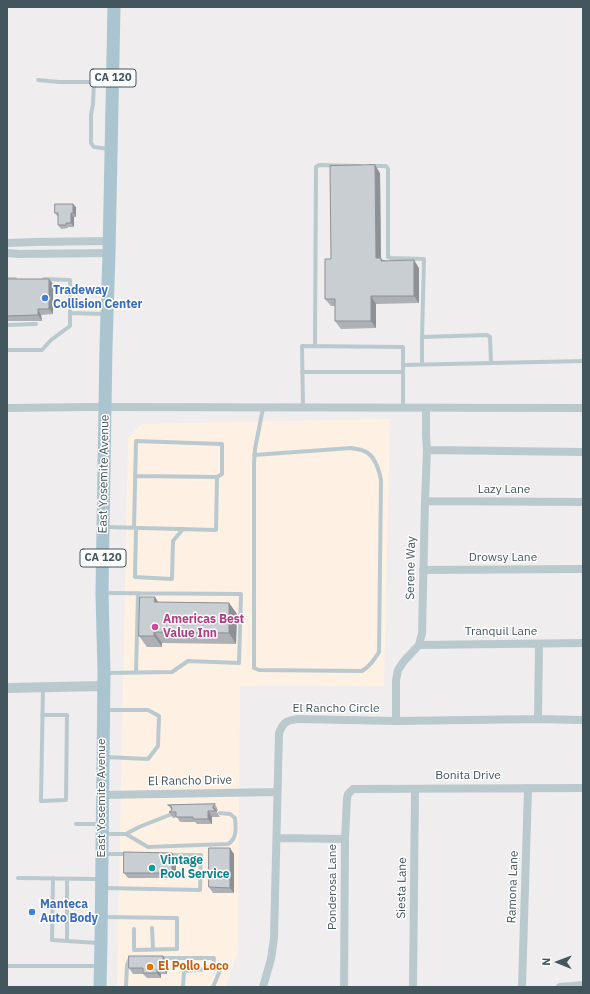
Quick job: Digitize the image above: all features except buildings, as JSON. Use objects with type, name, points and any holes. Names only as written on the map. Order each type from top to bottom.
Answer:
[{"type":"main road","name":"CA 120","points":[[112,82],[114,7]]},
{"type":"main road","name":"East Yosemite Avenue","points":[[100,987],[104,673],[102,593],[112,82]]},
{"type":"street","points":[[7,243],[30,242],[109,247]]},
{"type":"street","points":[[7,253],[19,254],[109,247]]},
{"type":"street","points":[[7,408],[583,408]]},
{"type":"street","name":"Serene Way","points":[[419,645],[422,633],[424,501],[427,450],[426,408]]},
{"type":"street","points":[[427,450],[583,452]]},
{"type":"street","name":"Lazy Lane","points":[[424,501],[583,502]]},
{"type":"street","name":"Drowsy Lane","points":[[423,570],[583,569]]},
{"type":"street","points":[[538,719],[539,644]]},
{"type":"street","name":"Tranquil Lane","points":[[419,645],[583,644]]},
{"type":"street","points":[[396,721],[396,680],[398,670],[419,645]]},
{"type":"street","points":[[7,688],[103,686]]},
{"type":"street","name":"El Rancho Circle","points":[[263,987],[271,960],[274,938],[279,733],[282,724],[286,721],[298,719],[396,721],[538,719],[583,720]]},
{"type":"street","name":"Ramona Lane","points":[[522,987],[528,788]]},
{"type":"street","name":"Bonita Drive","points":[[353,790],[583,788]]},
{"type":"street","name":"Siesta Lane","points":[[413,987],[415,789]]},
{"type":"street","name":"Ponderosa Lane","points":[[344,987],[345,839],[347,798],[348,794],[353,790]]},
{"type":"street","name":"El Rancho Drive","points":[[103,795],[277,792]]},
{"type":"street","points":[[277,838],[345,839]]},
{"type":"street","points":[[560,987],[583,985]]},
{"type":"lane","points":[[38,80],[59,82],[112,82]]},
{"type":"lane","points":[[94,82],[91,115],[91,143],[94,147],[111,149]]},
{"type":"lane","points":[[315,346],[316,167],[319,165],[386,166],[388,169],[388,256],[391,258],[424,258],[422,364]]},
{"type":"lane","points":[[7,279],[23,279]]},
{"type":"lane","points":[[7,350],[42,350],[51,340],[70,326],[70,280],[39,279]]},
{"type":"lane","points":[[70,313],[107,314]]},
{"type":"lane","points":[[7,325],[36,324]]},
{"type":"lane","points":[[422,336],[487,335],[490,338],[491,363]]},
{"type":"lane","points":[[303,408],[302,346],[403,347],[403,408]]},
{"type":"lane","points":[[403,365],[583,361]]},
{"type":"lane","points":[[302,372],[403,372]]},
{"type":"lane","points":[[254,455],[351,448],[365,451],[374,459],[379,469],[381,480],[379,652],[368,668],[362,671],[259,670],[254,668],[254,455],[263,408]]},
{"type":"lane","points":[[135,476],[216,477],[222,474],[222,444],[136,441],[135,476],[135,577],[172,579],[173,541],[183,529]]},
{"type":"lane","points":[[103,527],[216,530],[216,477]]},
{"type":"lane","points":[[102,593],[241,594],[239,663],[188,660],[172,672],[104,673]]},
{"type":"lane","points":[[136,673],[138,593]]},
{"type":"lane","points":[[42,715],[67,715],[66,800],[41,801],[42,715],[43,687]]},
{"type":"lane","points":[[102,757],[148,759],[158,746],[159,716],[148,710],[103,710]]},
{"type":"lane","points":[[76,824],[126,834],[148,847],[228,844],[231,843],[235,834],[235,818],[230,814],[220,813]]},
{"type":"lane","points":[[126,834],[139,827],[172,814]]},
{"type":"lane","points":[[102,854],[132,854]]},
{"type":"lane","points":[[18,878],[53,878],[102,884],[200,890],[201,855],[163,855]]},
{"type":"lane","points":[[53,878],[52,940],[101,943]]},
{"type":"lane","points":[[67,879],[67,941]]},
{"type":"lane","points":[[101,917],[177,918],[177,949],[134,950],[134,929]]},
{"type":"lane","points":[[152,928],[153,949]]},
{"type":"lane","points":[[126,987],[127,963],[130,958],[137,958]]},
{"type":"lane","points":[[153,958],[214,958],[214,969]]},
{"type":"lane","points":[[7,966],[101,966]]},
{"type":"lane","points":[[183,987],[184,971],[220,968],[213,987]]},
{"type":"shaded area","points":[[390,419],[384,686],[240,686],[238,952],[225,987],[117,987],[128,438],[141,424]]},
{"type":"place","name":"Tradeway Collision Center","points":[[45,298]]},
{"type":"place","name":"Americas Best Value Inn","points":[[155,627]]},
{"type":"place","name":"Vintage Pool Service","points":[[152,868]]},
{"type":"place","name":"Manteca Auto Body","points":[[32,912]]},
{"type":"place","name":"El Pollo Loco","points":[[150,967]]}]
